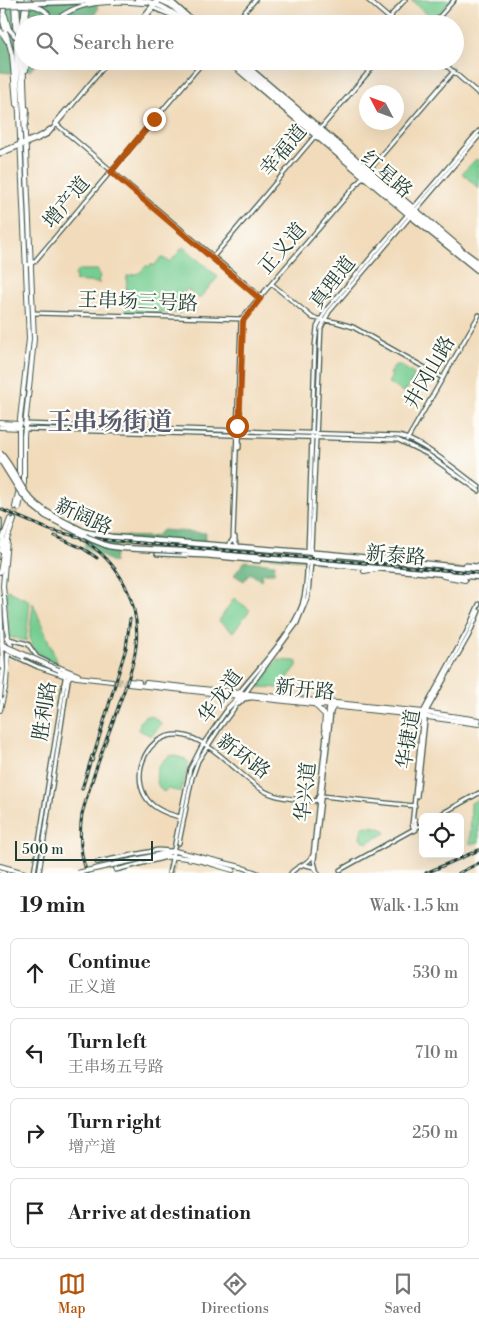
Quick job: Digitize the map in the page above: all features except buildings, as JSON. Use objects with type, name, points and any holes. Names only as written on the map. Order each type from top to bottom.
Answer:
[{"type":"highway","points":[[0,4],[15,0]]},
{"type":"highway","points":[[0,4],[113,0]]},
{"type":"highway","points":[[137,0],[148,0],[156,3],[176,15]]},
{"type":"highway","points":[[156,3],[171,4],[183,15]]},
{"type":"highway","name":"红星路","points":[[242,70],[317,131]]},
{"type":"highway","name":"红星路","points":[[246,70],[463,259],[479,268]]},
{"type":"highway","name":"红星路","points":[[411,212],[478,261]]},
{"type":"highway","name":"新阔路","points":[[0,453],[23,489],[36,504],[85,532],[98,535],[310,552]]},
{"type":"highway","name":"新阔路","points":[[0,458],[20,491],[32,505],[46,516],[93,540],[108,546],[122,548],[211,553]]},
{"type":"highway","points":[[310,552],[479,568]]},
{"type":"highway","points":[[211,553],[250,560]]},
{"type":"highway","name":"新泰路","points":[[211,553],[465,578],[479,577]]},
{"type":"highway","points":[[311,563],[314,556],[346,556]]},
{"type":"main road","points":[[6,0],[5,14],[8,27],[15,36]]},
{"type":"main road","points":[[6,0],[3,21],[12,55],[25,129]]},
{"type":"main road","points":[[15,0],[16,15]]},
{"type":"main road","points":[[26,15],[28,0]]},
{"type":"main road","points":[[23,15],[28,0]]},
{"type":"main road","points":[[66,15],[95,4],[156,3]]},
{"type":"main road","points":[[0,4],[40,8],[48,15]]},
{"type":"main road","points":[[0,30],[9,44],[12,55]]},
{"type":"main road","points":[[19,70],[21,103],[20,145],[28,263],[33,313],[34,349],[24,436],[24,483],[17,508],[19,491],[19,436],[29,339],[28,263],[25,143],[27,109]]},
{"type":"main road","points":[[24,70],[25,82]]},
{"type":"main road","points":[[21,103],[27,70]]},
{"type":"main road","points":[[0,425],[25,427]]},
{"type":"main road","points":[[19,436],[22,434],[24,436]]},
{"type":"main road","points":[[0,558],[2,545],[12,519],[7,540],[3,586],[8,638],[11,645],[8,652],[6,684],[0,710]]},
{"type":"main road","points":[[0,572],[2,545],[7,540]]},
{"type":"main road","points":[[364,571],[379,569]]},
{"type":"main road","points":[[0,598],[3,669],[0,698]]},
{"type":"main road","points":[[0,636],[8,638]]},
{"type":"main road","points":[[0,646],[8,652],[65,674],[112,681]]},
{"type":"main road","points":[[0,646],[65,674]]},
{"type":"main road","points":[[0,646],[2,665],[0,688]]},
{"type":"main road","points":[[0,654],[8,652]]},
{"type":"main road","points":[[65,674],[65,685]]},
{"type":"main road","name":"新开路","points":[[128,682],[241,695],[320,701],[330,706],[340,703],[479,720]]},
{"type":"main road","points":[[228,708],[241,695]]},
{"type":"main road","name":"新开路","points":[[255,696],[311,704],[424,714],[479,724]]},
{"type":"main road","points":[[311,704],[320,709],[325,715],[324,728],[326,735]]},
{"type":"main road","points":[[329,717],[330,706]]},
{"type":"main road","points":[[77,873],[180,851],[241,867]]},
{"type":"main road","points":[[173,853],[233,870]]},
{"type":"main road","points":[[87,873],[117,865]]},
{"type":"main road","points":[[0,869],[4,873]]},
{"type":"main road","points":[[0,869],[12,873]]},
{"type":"main road","points":[[0,869],[25,873]]},
{"type":"street","points":[[170,0],[188,15]]},
{"type":"street","points":[[242,15],[255,0]]},
{"type":"street","points":[[369,0],[389,15]]},
{"type":"street","points":[[391,15],[404,0]]},
{"type":"street","points":[[441,15],[454,0]]},
{"type":"street","points":[[146,15],[156,3],[172,15]]},
{"type":"street","points":[[0,153],[44,134],[56,124],[101,70]]},
{"type":"street","name":"增产道","points":[[28,263],[50,244],[195,70]]},
{"type":"street","points":[[238,70],[317,131]]},
{"type":"street","points":[[252,70],[317,131]]},
{"type":"street","name":"幸福道","points":[[212,256],[369,70]]},
{"type":"street","points":[[454,72],[479,93]]},
{"type":"street","name":"正义道","points":[[242,319],[454,72]]},
{"type":"street","points":[[56,124],[260,297]]},
{"type":"street","name":"真理道","points":[[310,552],[322,320],[479,132]]},
{"type":"street","name":"真理道","points":[[310,552],[311,437],[315,345],[318,327],[326,310],[402,220],[479,136]]},
{"type":"street","points":[[366,173],[411,212]]},
{"type":"street","name":"正义道","points":[[260,297],[366,173]]},
{"type":"street","points":[[463,259],[479,272]]},
{"type":"street","points":[[272,284],[313,318],[336,322],[359,330],[443,378]]},
{"type":"street","points":[[255,293],[256,303]]},
{"type":"street","name":"王串场三号路","points":[[33,313],[242,319]]},
{"type":"street","name":"井冈山路","points":[[402,440],[443,378],[479,314]]},
{"type":"street","points":[[238,544],[235,539],[242,319]]},
{"type":"street","points":[[230,543],[233,539],[238,424],[241,431],[247,435],[238,434]]},
{"type":"street","points":[[25,427],[311,437]]},
{"type":"street","points":[[305,435],[311,437],[311,440],[316,437],[402,440],[429,452],[479,487]]},
{"type":"street","points":[[305,440],[311,437]]},
{"type":"street","points":[[402,440],[411,446]]},
{"type":"street","points":[[402,440],[436,460],[479,492]]},
{"type":"street","points":[[0,520],[0,531]]},
{"type":"street","points":[[157,554],[259,561]]},
{"type":"street","points":[[221,726],[241,695],[286,641],[300,618],[308,596],[311,563]]},
{"type":"street","name":"华捷道","points":[[415,829],[415,806],[424,714],[479,604]]},
{"type":"street","name":"华捷道","points":[[424,714],[469,634],[479,611]]},
{"type":"street","points":[[8,638],[28,644],[37,657],[65,674],[62,679],[65,685],[70,679],[77,676]]},
{"type":"street","name":"胜利路","points":[[34,873],[65,685]]},
{"type":"street","name":"胜利路","points":[[38,873],[65,685]]},
{"type":"street","points":[[179,843],[192,778],[205,745],[242,700],[255,696]]},
{"type":"street","name":"华龙道","points":[[168,873],[190,769],[228,708]]},
{"type":"street","name":"华兴道","points":[[291,873],[311,859],[321,796],[329,717]]},
{"type":"street","name":"华兴道","points":[[316,869],[314,861],[329,717]]},
{"type":"street","name":"新环路","points":[[180,817],[166,813],[154,805],[145,797],[141,784],[142,759],[152,745],[160,739],[172,735],[185,736],[205,745],[262,790],[278,796],[314,801],[321,796],[415,806]]},
{"type":"street","points":[[444,813],[479,793]]},
{"type":"street","points":[[445,813],[479,796]]},
{"type":"street","points":[[415,829],[340,870],[419,827]]},
{"type":"street","points":[[97,862],[158,850],[173,853]]},
{"type":"street","points":[[114,859],[116,870],[162,860],[173,853]]},
{"type":"street","points":[[291,873],[306,865],[316,869],[318,873]]},
{"type":"street","points":[[241,867],[258,873]]},
{"type":"green space","points":[[0,0],[95,0],[98,9],[94,15],[37,15],[37,12],[15,15],[15,70],[19,70],[10,73],[0,72]]},
{"type":"green space","points":[[411,0],[451,0],[438,15],[428,15]]},
{"type":"green space","points":[[476,159],[479,161],[479,189],[462,173]]},
{"type":"green space","points":[[183,247],[218,277],[199,299],[187,289],[181,296],[180,313],[125,312],[127,276],[139,273],[147,265],[149,267],[152,264],[154,266],[161,257],[170,262]]},
{"type":"green space","points":[[78,270],[98,270],[100,276],[98,281],[100,283],[75,281],[75,275]]},
{"type":"green space","points":[[395,365],[400,365],[414,374],[414,379],[405,393],[388,383],[392,376],[389,374],[390,372],[392,373]]},
{"type":"green space","points":[[162,530],[206,533],[204,546],[305,555],[305,560],[116,545],[114,563],[84,546],[89,535],[149,537],[156,536]]},
{"type":"green space","points":[[313,558],[479,571],[479,576],[316,563]]},
{"type":"green space","points":[[245,561],[275,564],[274,573],[262,573],[261,581],[250,573],[244,581],[234,575]]},
{"type":"green space","points":[[7,590],[30,601],[26,641],[9,637]]},
{"type":"green space","points":[[234,598],[250,610],[233,632],[219,621]]},
{"type":"green space","points":[[33,603],[58,664],[46,659],[33,648],[30,634]]},
{"type":"green space","points":[[278,660],[295,661],[297,666],[280,688],[259,687],[258,685]]},
{"type":"green space","points":[[145,716],[152,716],[162,724],[151,736],[139,730],[140,722]]},
{"type":"green space","points":[[171,755],[186,759],[185,761],[189,762],[181,792],[168,789],[163,792],[157,782],[156,777],[159,767]]},
{"type":"green space","points":[[479,799],[479,842],[470,844],[471,803]]},
{"type":"green space","points":[[362,826],[379,828],[386,833],[367,843],[360,838]]},
{"type":"tunnel","points":[[10,519],[15,507]]},
{"type":"tunnel","points":[[14,520],[19,508]]},
{"type":"tunnel","points":[[112,680],[129,681]]},
{"type":"tunnel","points":[[111,683],[128,684]]},
{"type":"tunnel","points":[[172,873],[179,843]]},
{"type":"railway","points":[[0,509],[50,530],[84,538],[479,573]]},
{"type":"railway","points":[[55,536],[84,549],[97,558]]},
{"type":"railway","points":[[82,539],[95,548],[117,571],[131,599],[137,630],[135,655],[130,673],[97,765],[82,814],[81,844],[87,873]]},
{"type":"railway","points":[[92,761],[126,648],[130,619]]},
{"type":"railway","points":[[82,789],[92,756]]},
{"type":"railway","points":[[426,873],[479,850]]},
{"type":"railway","points":[[459,873],[479,863]]},
{"type":"district","name":"王串场街道","points":[[110,421]]},
{"type":"route","points":[[154,119],[111,172],[260,299],[243,321],[239,432],[237,426]]}]
